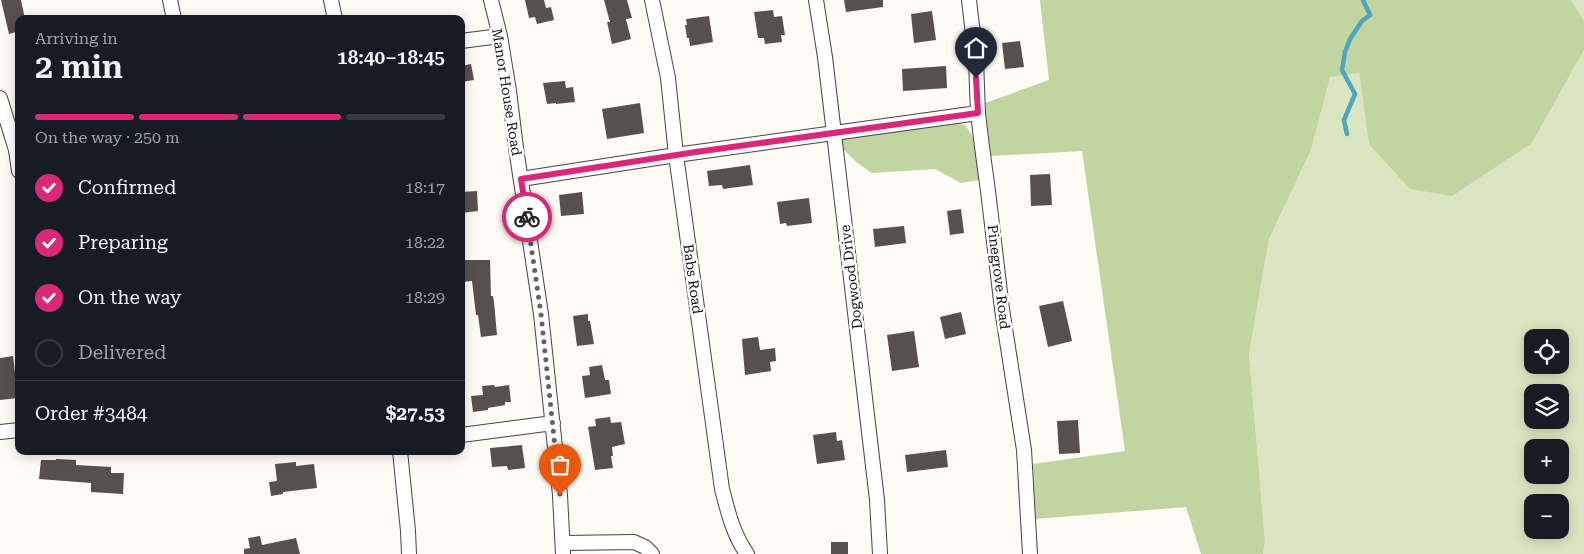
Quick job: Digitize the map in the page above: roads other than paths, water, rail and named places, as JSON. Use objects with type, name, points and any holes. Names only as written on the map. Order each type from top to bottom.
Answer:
[{"type":"street","points":[[170,0],[173,15]]},
{"type":"street","points":[[331,0],[334,15]]},
{"type":"street","name":"Manor House Road","points":[[491,0],[500,36],[509,91],[539,297],[553,423],[563,548],[634,542],[645,547],[652,554]]},
{"type":"street","name":"Babs Road","points":[[652,0],[668,78],[676,155],[722,489],[730,522],[741,546],[747,554]]},
{"type":"street","name":"Dogwood Drive","points":[[816,0],[825,57],[878,500],[880,554]]},
{"type":"street","name":"Pinegrove Road","points":[[969,0],[976,60],[978,113],[1002,308],[1024,450],[1030,554]]},
{"type":"street","points":[[465,40],[500,36]]},
{"type":"street","points":[[0,98],[15,148]]},
{"type":"street","points":[[521,179],[676,155],[978,113]]},
{"type":"street","points":[[465,434],[553,423]]},
{"type":"street","points":[[0,432],[15,430]]},
{"type":"street","points":[[400,455],[409,554]]},
{"type":"waterway","points":[[1347,134],[1344,120],[1355,94],[1342,70],[1345,52],[1350,39],[1362,21],[1370,15],[1363,0]]}]
